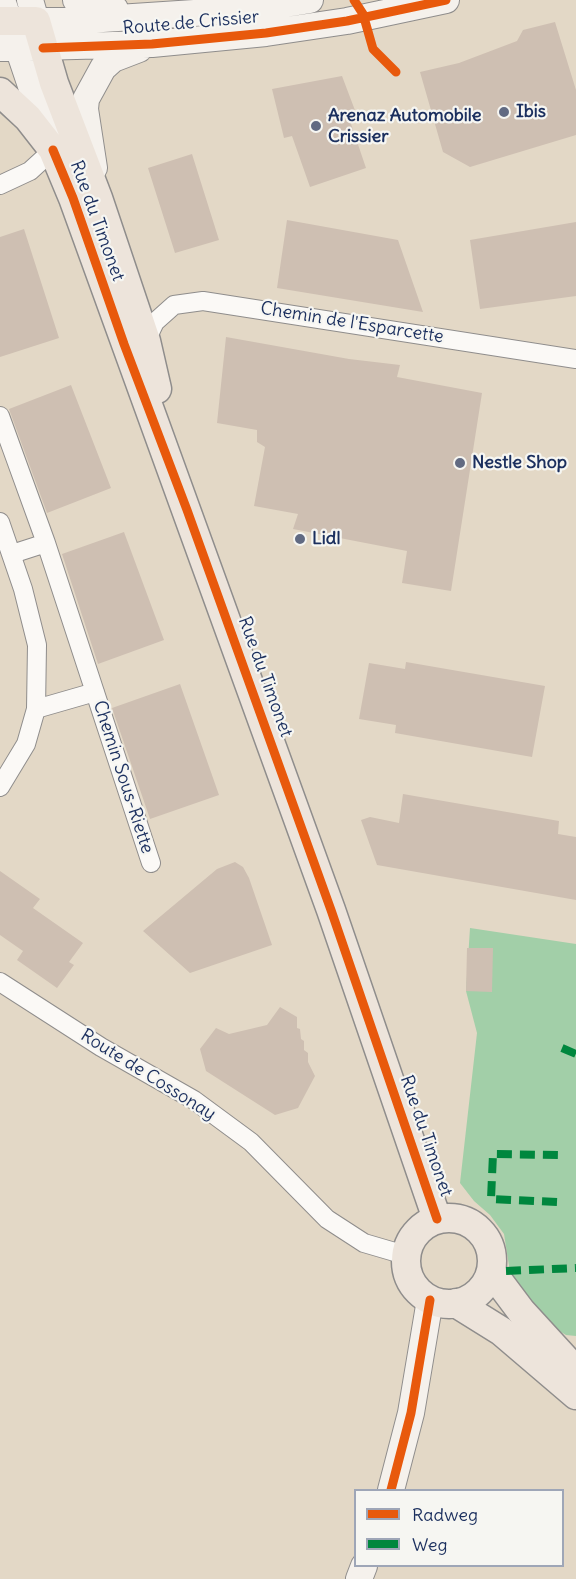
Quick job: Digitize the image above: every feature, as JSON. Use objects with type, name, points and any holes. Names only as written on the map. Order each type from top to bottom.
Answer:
[{"type":"main road","points":[[76,0],[147,18]]},
{"type":"main road","name":"Route de Crissier","points":[[17,26],[255,9],[310,0]]},
{"type":"main road","name":"Route de Crissier","points":[[17,26],[152,44],[277,32],[347,21],[446,0]]},
{"type":"main road","points":[[17,26],[53,150]]},
{"type":"main road","name":"Rue du Timonet","points":[[17,26],[98,198],[146,341],[188,510]]},
{"type":"main road","points":[[98,198],[85,109],[86,99],[98,76],[113,58],[152,44]]},
{"type":"main road","name":"Rue du Timonet","points":[[0,92],[28,118],[53,150],[73,198],[124,344],[188,510],[331,910],[437,1219]]},
{"type":"main road","points":[[443,1302],[478,1292],[491,1271],[492,1256],[488,1242],[479,1229],[459,1219],[437,1219],[416,1232],[405,1255],[410,1282],[418,1292],[501,1331],[575,1375]]},
{"type":"main road","points":[[491,1271],[575,1375]]},
{"type":"main road","points":[[392,1489],[443,1302]]},
{"type":"street","points":[[0,185],[30,171],[53,150]]},
{"type":"street","name":"Chemin de l'Esparcette","points":[[146,341],[155,322],[174,305],[203,301],[576,359]]},
{"type":"street","name":"Chemin Sous-Riette","points":[[0,416],[46,543],[151,863]]},
{"type":"street","points":[[0,522],[12,554],[37,645],[36,709],[26,744],[2,781]]},
{"type":"street","points":[[12,554],[46,543]]},
{"type":"street","name":"Chemin Sous-Riette","points":[[36,709],[95,692]]},
{"type":"street","name":"Route de Cossonay","points":[[0,982],[101,1047],[194,1100],[251,1142],[327,1219],[364,1243],[405,1255]]},
{"type":"green space","points":[[470,928],[576,944],[576,1336],[566,1335],[556,1329],[516,1284],[510,1272],[504,1234],[490,1215],[474,1201],[460,1183],[477,1033],[466,991]]},
{"type":"building","name":"Ibis","points":[[555,22],[576,90],[576,135],[470,167],[443,152],[420,72],[459,63],[517,41],[523,30]]},
{"type":"building","name":"Arenaz Automobile Crissier","points":[[342,76],[356,113],[348,115],[366,168],[310,187],[292,136],[284,138],[272,89]]},
{"type":"building","points":[[192,154],[219,240],[175,253],[148,168]]},
{"type":"building","points":[[287,220],[398,240],[423,312],[277,288]]},
{"type":"building","points":[[576,222],[576,296],[480,309],[470,240]]},
{"type":"building","points":[[24,229],[59,338],[0,357],[0,237]]},
{"type":"building","points":[[226,337],[349,359],[400,365],[397,377],[482,393],[451,591],[402,583],[407,551],[293,529],[298,514],[254,506],[265,447],[257,442],[257,430],[217,423]]},
{"type":"building","points":[[71,385],[111,488],[47,513],[9,409]]},
{"type":"building","points":[[124,532],[164,640],[98,664],[62,554]]},
{"type":"building","points":[[406,662],[545,686],[532,757],[395,733],[396,725],[359,719],[369,663],[405,669]]},
{"type":"building","points":[[180,684],[219,795],[150,819],[112,708]]},
{"type":"building","points":[[403,794],[559,821],[558,834],[576,837],[576,900],[377,865],[361,820],[370,817],[399,823]]},
{"type":"building","points":[[235,862],[243,867],[249,878],[272,945],[190,973],[143,931],[217,869]]},
{"type":"building","points":[[0,871],[40,899],[33,908],[83,943],[69,962],[74,965],[57,988],[17,960],[23,951],[0,935]]},
{"type":"building","points":[[467,948],[493,948],[492,992],[466,991]]},
{"type":"building","points":[[280,1007],[297,1017],[297,1028],[300,1029],[304,1050],[308,1053],[308,1062],[315,1076],[298,1108],[275,1115],[206,1071],[200,1049],[216,1028],[229,1034],[267,1025]]},
{"type":"marked path","points":[[562,1048],[576,1054]]},
{"type":"marked path","points":[[557,1202],[491,1199],[493,1154],[559,1155]]},
{"type":"marked path","points":[[506,1271],[576,1268]]},
{"type":"cycle path","points":[[354,0],[363,14],[373,49],[396,72]]},
{"type":"cycle path","points":[[43,48],[152,44],[266,33],[347,21],[446,0]]},
{"type":"cycle path","points":[[53,150],[73,198],[331,910],[437,1219]]},
{"type":"cycle path","points":[[391,1489],[411,1413],[430,1300]]},
{"type":"place","name":"Ibis","points":[[504,112]]},
{"type":"place","name":"Arenaz Automobile Crissier","points":[[316,126]]},
{"type":"place","name":"Nestle Shop","points":[[460,463]]},
{"type":"place","name":"Lidl","points":[[300,539]]}]
